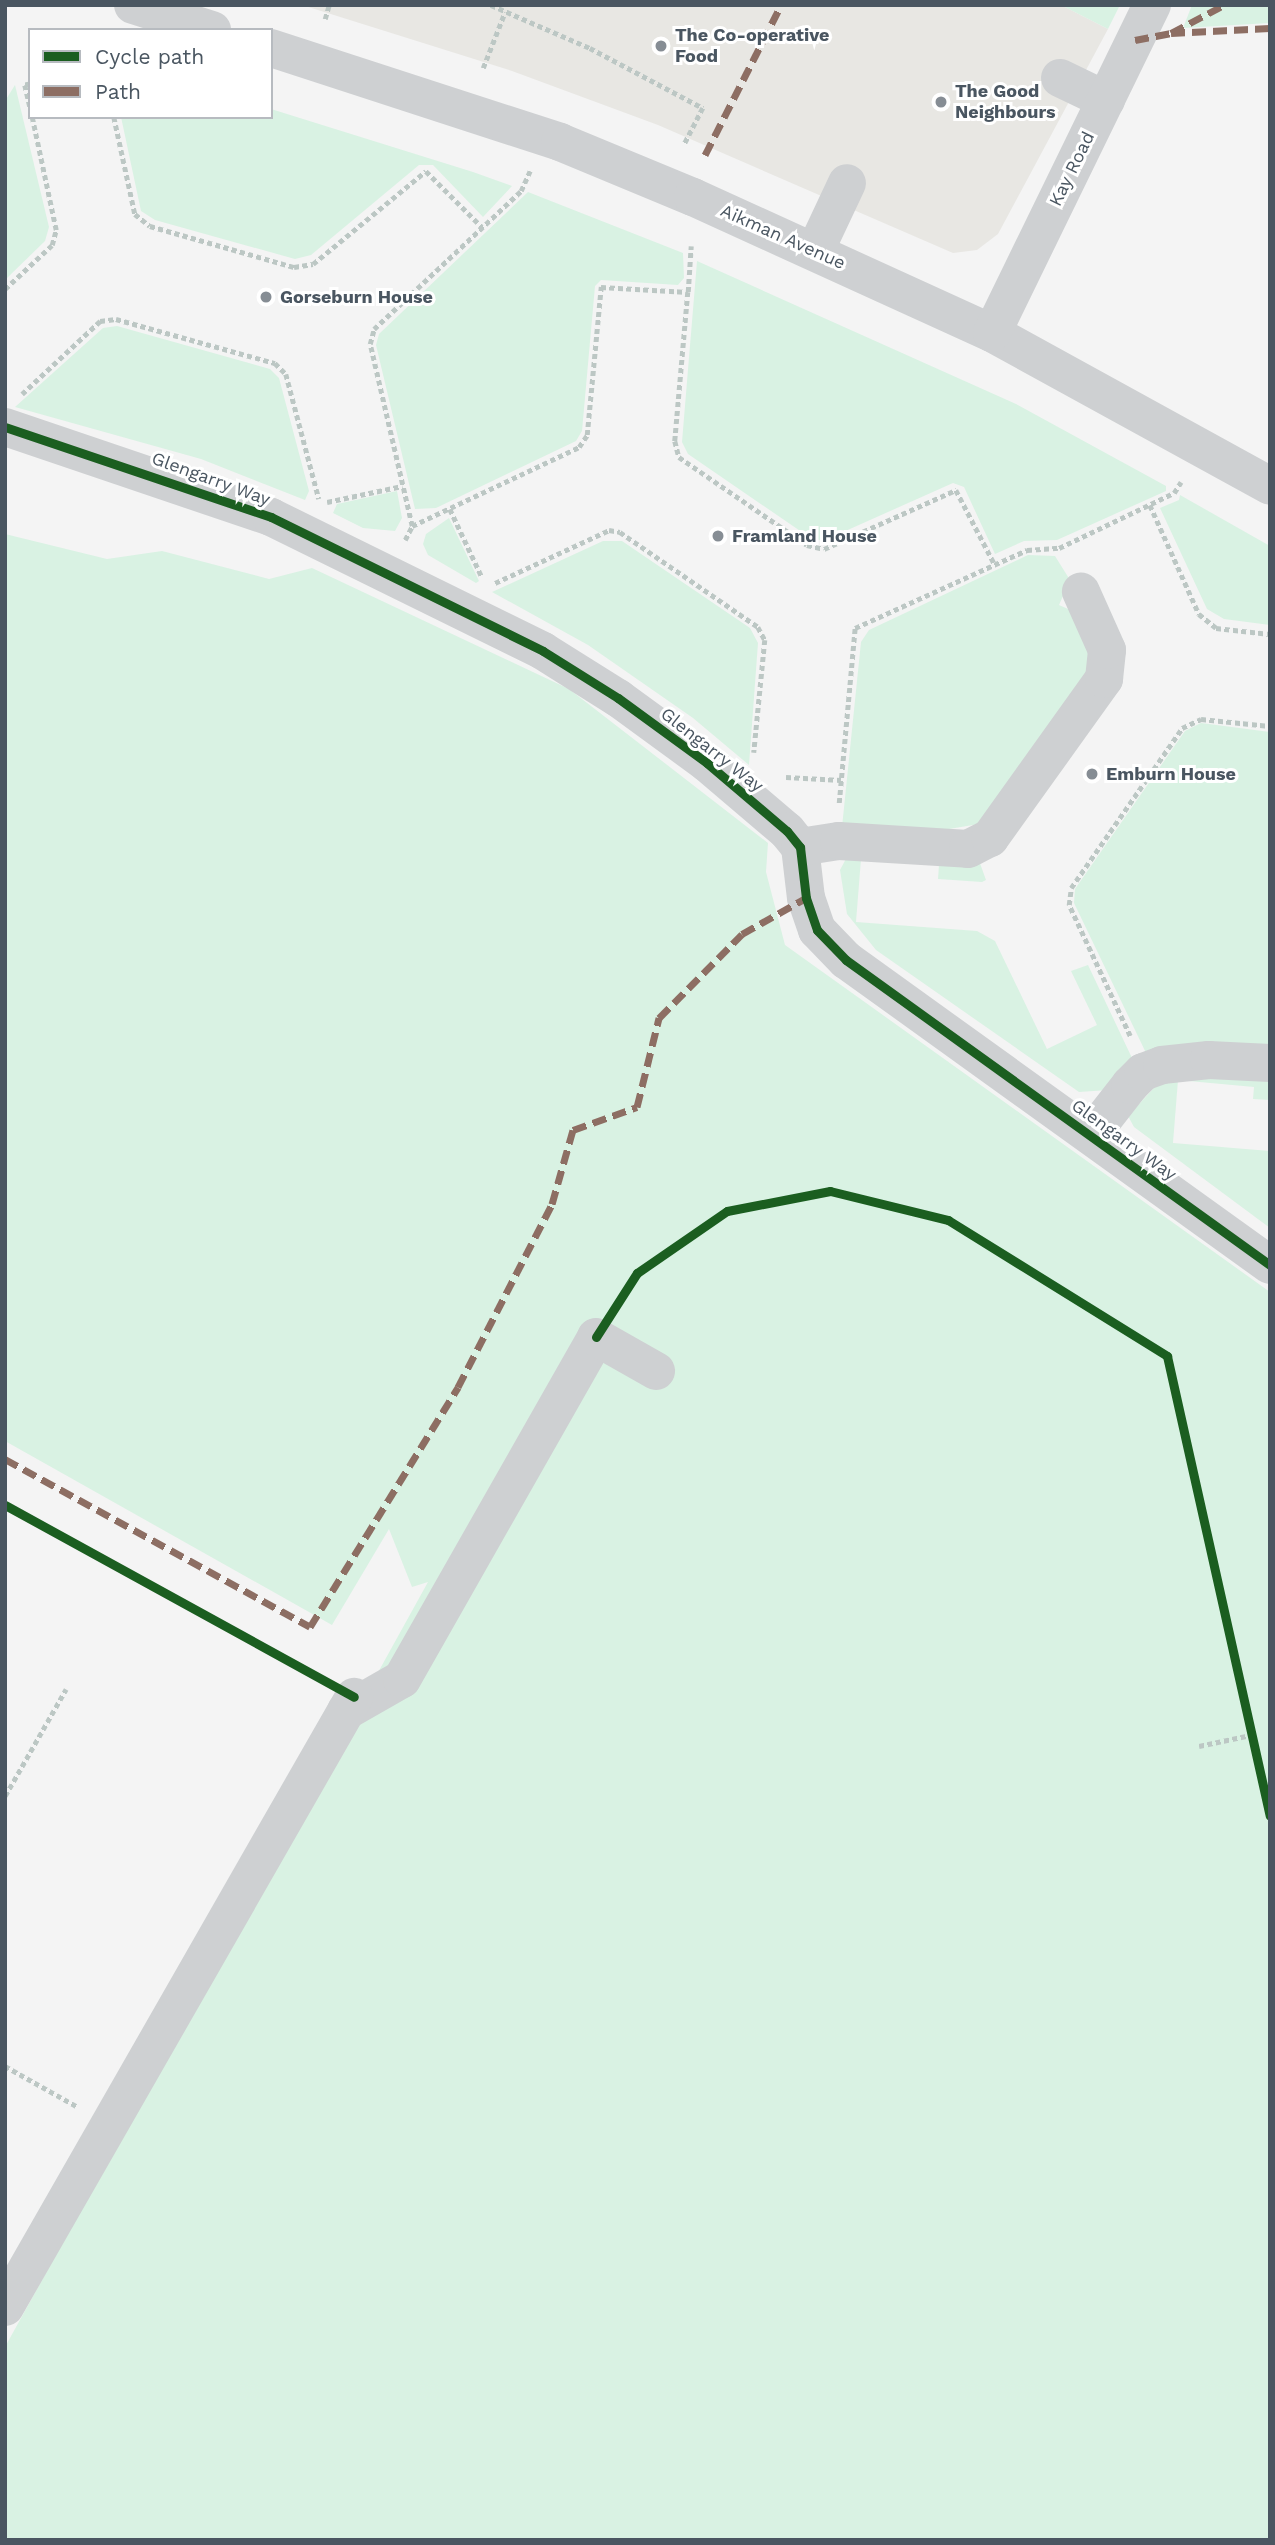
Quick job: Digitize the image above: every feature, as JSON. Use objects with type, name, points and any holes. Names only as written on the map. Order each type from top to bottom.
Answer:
[{"type":"street","points":[[133,5],[206,28]]},
{"type":"street","name":"Kay Road","points":[[992,333],[1152,5]]},
{"type":"street","name":"Aikman Avenue","points":[[273,49],[544,137],[815,251],[992,333],[1270,486]]},
{"type":"street","points":[[1060,78],[1106,100]]},
{"type":"street","points":[[815,251],[848,183]]},
{"type":"street","name":"Glengarry Way","points":[[11,413],[271,517],[388,572],[543,651],[618,698],[707,763],[800,847],[806,898],[817,930],[846,960],[1270,1265]]},
{"type":"street","points":[[800,847],[839,841],[968,849],[990,838],[1104,679],[1107,650],[1081,592]]},
{"type":"street","points":[[1091,1135],[1146,1071],[1180,1061],[1270,1063]]},
{"type":"street","points":[[5,2307],[350,1704],[402,1679],[596,1337],[656,1371]]},
{"type":"path","points":[[325,19],[329,5]]},
{"type":"path","points":[[491,5],[590,48],[703,108],[684,145]]},
{"type":"path","points":[[483,68],[505,12]]},
{"type":"path","points":[[5,289],[51,245],[56,230],[32,119]]},
{"type":"path","points":[[114,119],[135,214],[150,226],[294,267],[313,264],[426,171],[482,227]]},
{"type":"path","points":[[412,526],[370,344],[374,329],[521,191],[544,137]]},
{"type":"path","points":[[691,246],[676,441],[678,457],[807,545],[824,549],[956,489],[994,563]]},
{"type":"path","points":[[388,572],[412,526],[579,447],[587,435],[601,287],[688,292]]},
{"type":"path","points":[[11,413],[100,321],[116,319],[275,363],[286,374],[320,503],[402,486]]},
{"type":"path","points":[[839,841],[841,780],[855,628],[1027,550],[1059,548],[1174,493],[1203,449]]},
{"type":"path","points":[[1150,505],[1199,614],[1216,628],[1270,634]]},
{"type":"path","points":[[450,509],[487,587],[609,530],[620,532],[758,627],[765,640],[753,762]]},
{"type":"path","points":[[1146,1071],[1069,905],[1071,888],[1182,728],[1201,719],[1270,726]]},
{"type":"path","points":[[778,777],[841,780]]},
{"type":"path","points":[[5,1796],[65,1689]]},
{"type":"path","points":[[1248,1721],[1255,1748]]},
{"type":"path","points":[[1199,1746],[1251,1735]]},
{"type":"path","points":[[5,2066],[87,2112]]},
{"type":"shaded area","points":[[302,5],[1061,5],[1108,29],[998,234],[977,250],[953,253],[658,125],[512,71]]},
{"type":"green space","points":[[1061,5],[1120,5],[1108,29]]},
{"type":"green space","points":[[1192,5],[1270,5],[1270,23],[1183,28]]},
{"type":"green space","points":[[15,85],[49,227],[45,241],[5,280],[5,101]]},
{"type":"green space","points":[[273,110],[512,186],[483,217],[433,165],[419,165],[311,255],[295,259],[155,220],[141,211],[121,119],[273,119]]},
{"type":"green space","points":[[528,192],[683,253],[684,278],[678,285],[601,280],[595,286],[582,431],[576,441],[436,508],[415,509],[376,345],[379,334]]},
{"type":"green space","points":[[697,261],[1016,404],[1166,486],[1166,491],[1057,540],[1024,541],[995,554],[964,487],[953,483],[823,541],[809,537],[688,454],[682,442]]},
{"type":"green space","points":[[117,326],[270,369],[279,378],[309,491],[305,500],[201,459],[15,407],[103,328]]},
{"type":"green space","points":[[397,491],[402,518],[395,531],[363,528],[333,513],[337,504]]},
{"type":"green space","points":[[1180,495],[1270,546],[1270,625],[1224,619],[1207,609],[1160,508],[1179,500]]},
{"type":"green space","points":[[449,518],[479,581],[476,583],[428,555],[423,544],[426,534]]},
{"type":"green space","points":[[5,534],[107,559],[162,551],[269,579],[312,568],[569,689],[768,843],[766,872],[785,945],[1270,1292],[1270,2540],[5,2540],[5,2347],[428,1582],[412,1587],[389,1529],[332,1625],[5,1441]]},
{"type":"green space","points":[[603,541],[622,541],[750,628],[758,643],[749,765],[693,718],[588,645],[492,592]]},
{"type":"green space","points":[[1028,555],[1055,556],[1070,580],[1059,605],[1084,616],[1095,674],[979,824],[937,831],[842,827],[861,642],[869,630]]},
{"type":"green space","points":[[1201,723],[1270,732],[1270,1049],[1147,1055],[1074,903],[1075,889],[1185,731]]},
{"type":"green space","points":[[848,855],[977,855],[986,880],[982,882],[938,879],[939,865],[861,859],[856,922],[977,931],[995,941],[1047,1049],[1097,1025],[1071,971],[1088,965],[1132,1058],[1108,1090],[1079,1092],[876,950],[847,914],[840,870]]},
{"type":"green space","points":[[1270,1076],[1270,1100],[1253,1099],[1254,1087],[1178,1080],[1173,1143],[1270,1151],[1270,1228],[1134,1127],[1128,1116],[1164,1077]]},
{"type":"marked path","points":[[705,155],[781,5]]},
{"type":"marked path","points":[[1135,40],[1171,33],[1224,5]]},
{"type":"marked path","points":[[1171,33],[1270,28]]},
{"type":"marked path","points":[[5,1459],[310,1627],[458,1387],[552,1204],[573,1130],[637,1107],[659,1018],[742,934],[806,898]]},
{"type":"cycle path","points":[[5,427],[271,517],[543,651],[618,698],[707,763],[787,831],[800,847],[806,898],[817,930],[846,960],[1270,1265]]},
{"type":"cycle path","points":[[596,1337],[637,1273],[727,1211],[830,1191],[948,1220],[1167,1356],[1270,1816]]},
{"type":"cycle path","points":[[5,1505],[354,1697]]},
{"type":"place","name":"The Co-operative Food","points":[[661,46]]},
{"type":"place","name":"The Good Neighbours","points":[[941,102]]},
{"type":"place","name":"Gorseburn House","points":[[266,297]]},
{"type":"place","name":"Framland House","points":[[718,536]]},
{"type":"place","name":"Emburn House","points":[[1092,774]]}]
